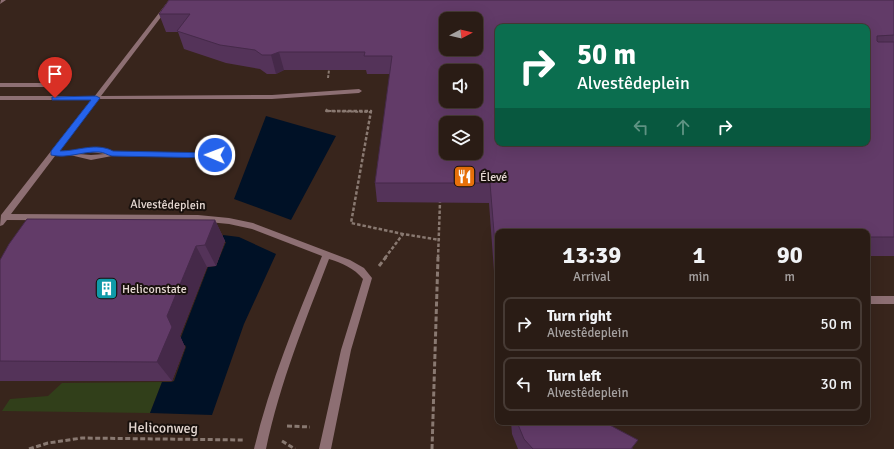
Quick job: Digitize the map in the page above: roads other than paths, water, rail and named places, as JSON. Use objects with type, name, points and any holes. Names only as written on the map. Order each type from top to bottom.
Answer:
[{"type":"street","points":[[0,3],[4,0]]},
{"type":"street","name":"Alvestêdeplein","points":[[2,220],[172,0]]},
{"type":"street","points":[[0,85],[58,85]]},
{"type":"street","points":[[0,98],[272,98],[359,91]]},
{"type":"street","points":[[54,153],[70,153],[81,158],[99,158],[112,154],[215,155]]},
{"type":"street","name":"Alvestêdeplein","points":[[2,220],[198,218],[229,221],[253,226],[347,262],[361,270],[368,278],[346,350],[325,449]]},
{"type":"street","points":[[261,445],[279,377],[326,255]]},
{"type":"street","points":[[870,300],[894,300]]},
{"type":"water","points":[[266,116],[336,136],[291,220],[234,199]]},
{"type":"water","points":[[223,235],[239,237],[276,254],[244,324],[212,415],[150,413],[162,382],[174,381],[186,347],[185,345],[178,345],[208,267],[216,266],[226,242],[222,241]]},
{"type":"place","name":"Élevé","points":[[465,177]]},
{"type":"place","name":"Heliconstate","points":[[107,289]]}]
